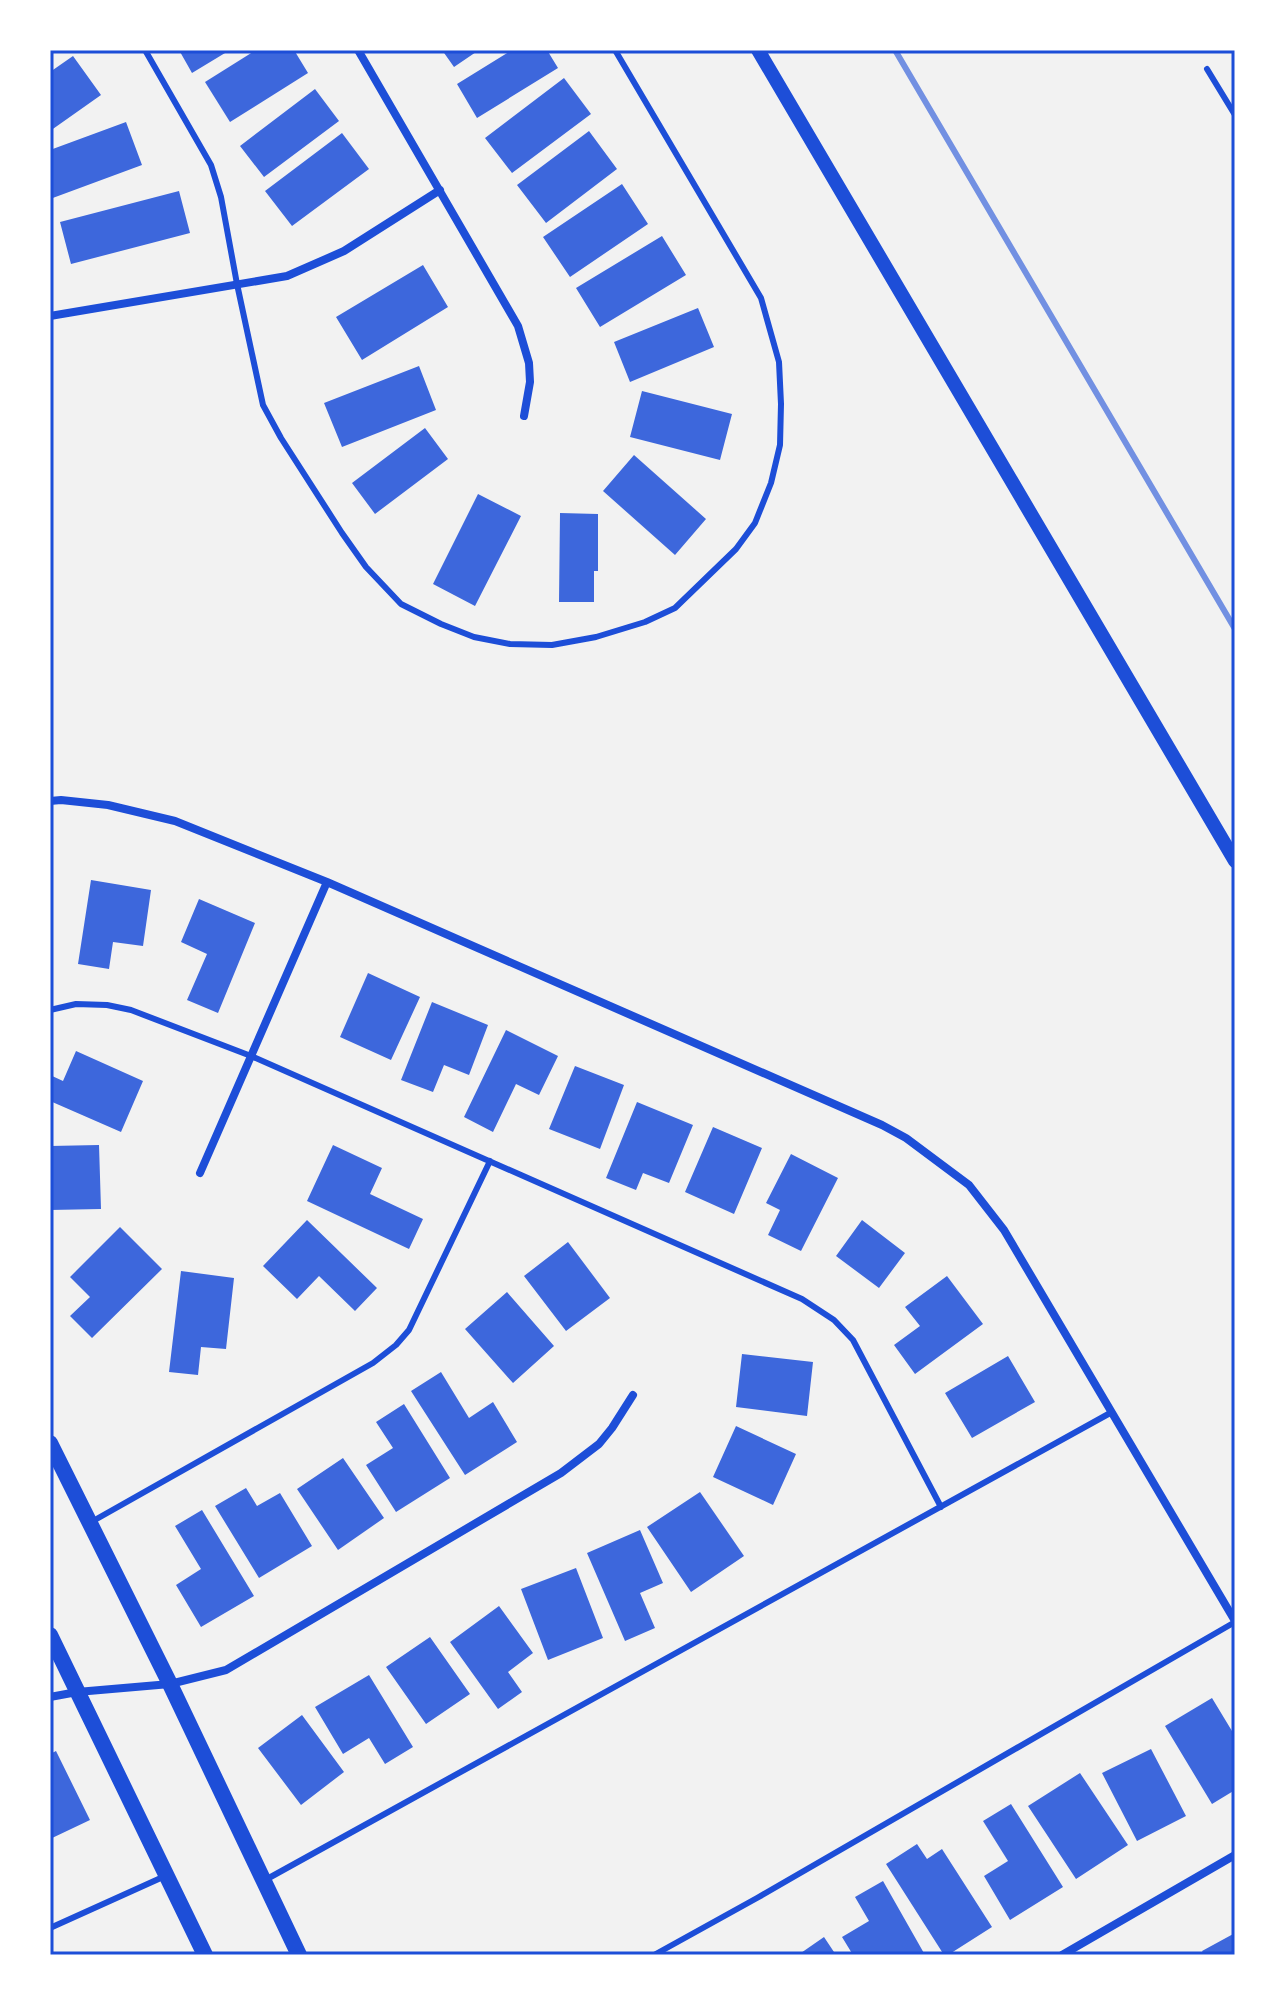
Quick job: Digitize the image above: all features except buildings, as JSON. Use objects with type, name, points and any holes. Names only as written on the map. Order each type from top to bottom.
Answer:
[{"type":"main road","points":[[50,1443],[170,1684],[299,1955]]},
{"type":"main road","points":[[50,1635],[205,1955]]},
{"type":"street","points":[[358,50],[518,326],[529,363],[530,382],[524,416]]},
{"type":"street","points":[[758,50],[1235,861]]},
{"type":"street","points":[[50,316],[287,276],[344,251],[440,190]]},
{"type":"street","points":[[50,801],[108,805],[175,821],[327,882],[906,1138],[969,1185],[1004,1230],[1235,1621]]},
{"type":"street","points":[[200,1173],[327,882]]},
{"type":"street","points":[[50,1697],[170,1684],[226,1670],[561,1473],[599,1444],[633,1395]]},
{"type":"street","points":[[1062,1955],[1235,1855]]},
{"type":"lane","points":[[145,50],[211,165],[221,197],[263,405],[342,533],[366,567],[401,604],[474,637],[510,644],[552,645],[596,637],[645,622],[675,608],[736,549],[755,523],[771,483],[780,445],[779,362],[761,298],[615,50]]},
{"type":"lane","points":[[1207,69],[1235,115]]},
{"type":"lane","points":[[50,1010],[76,1004],[131,1010],[251,1056],[802,1299],[834,1320],[853,1340],[941,1507]]},
{"type":"lane","points":[[90,1523],[373,1363],[396,1345],[409,1330],[490,1161]]},
{"type":"lane","points":[[264,1881],[1112,1412]]},
{"type":"lane","points":[[654,1955],[1235,1621]]},
{"type":"lane","points":[[50,1928],[166,1875]]},
{"type":"railway","points":[[895,50],[1235,629]]}]
